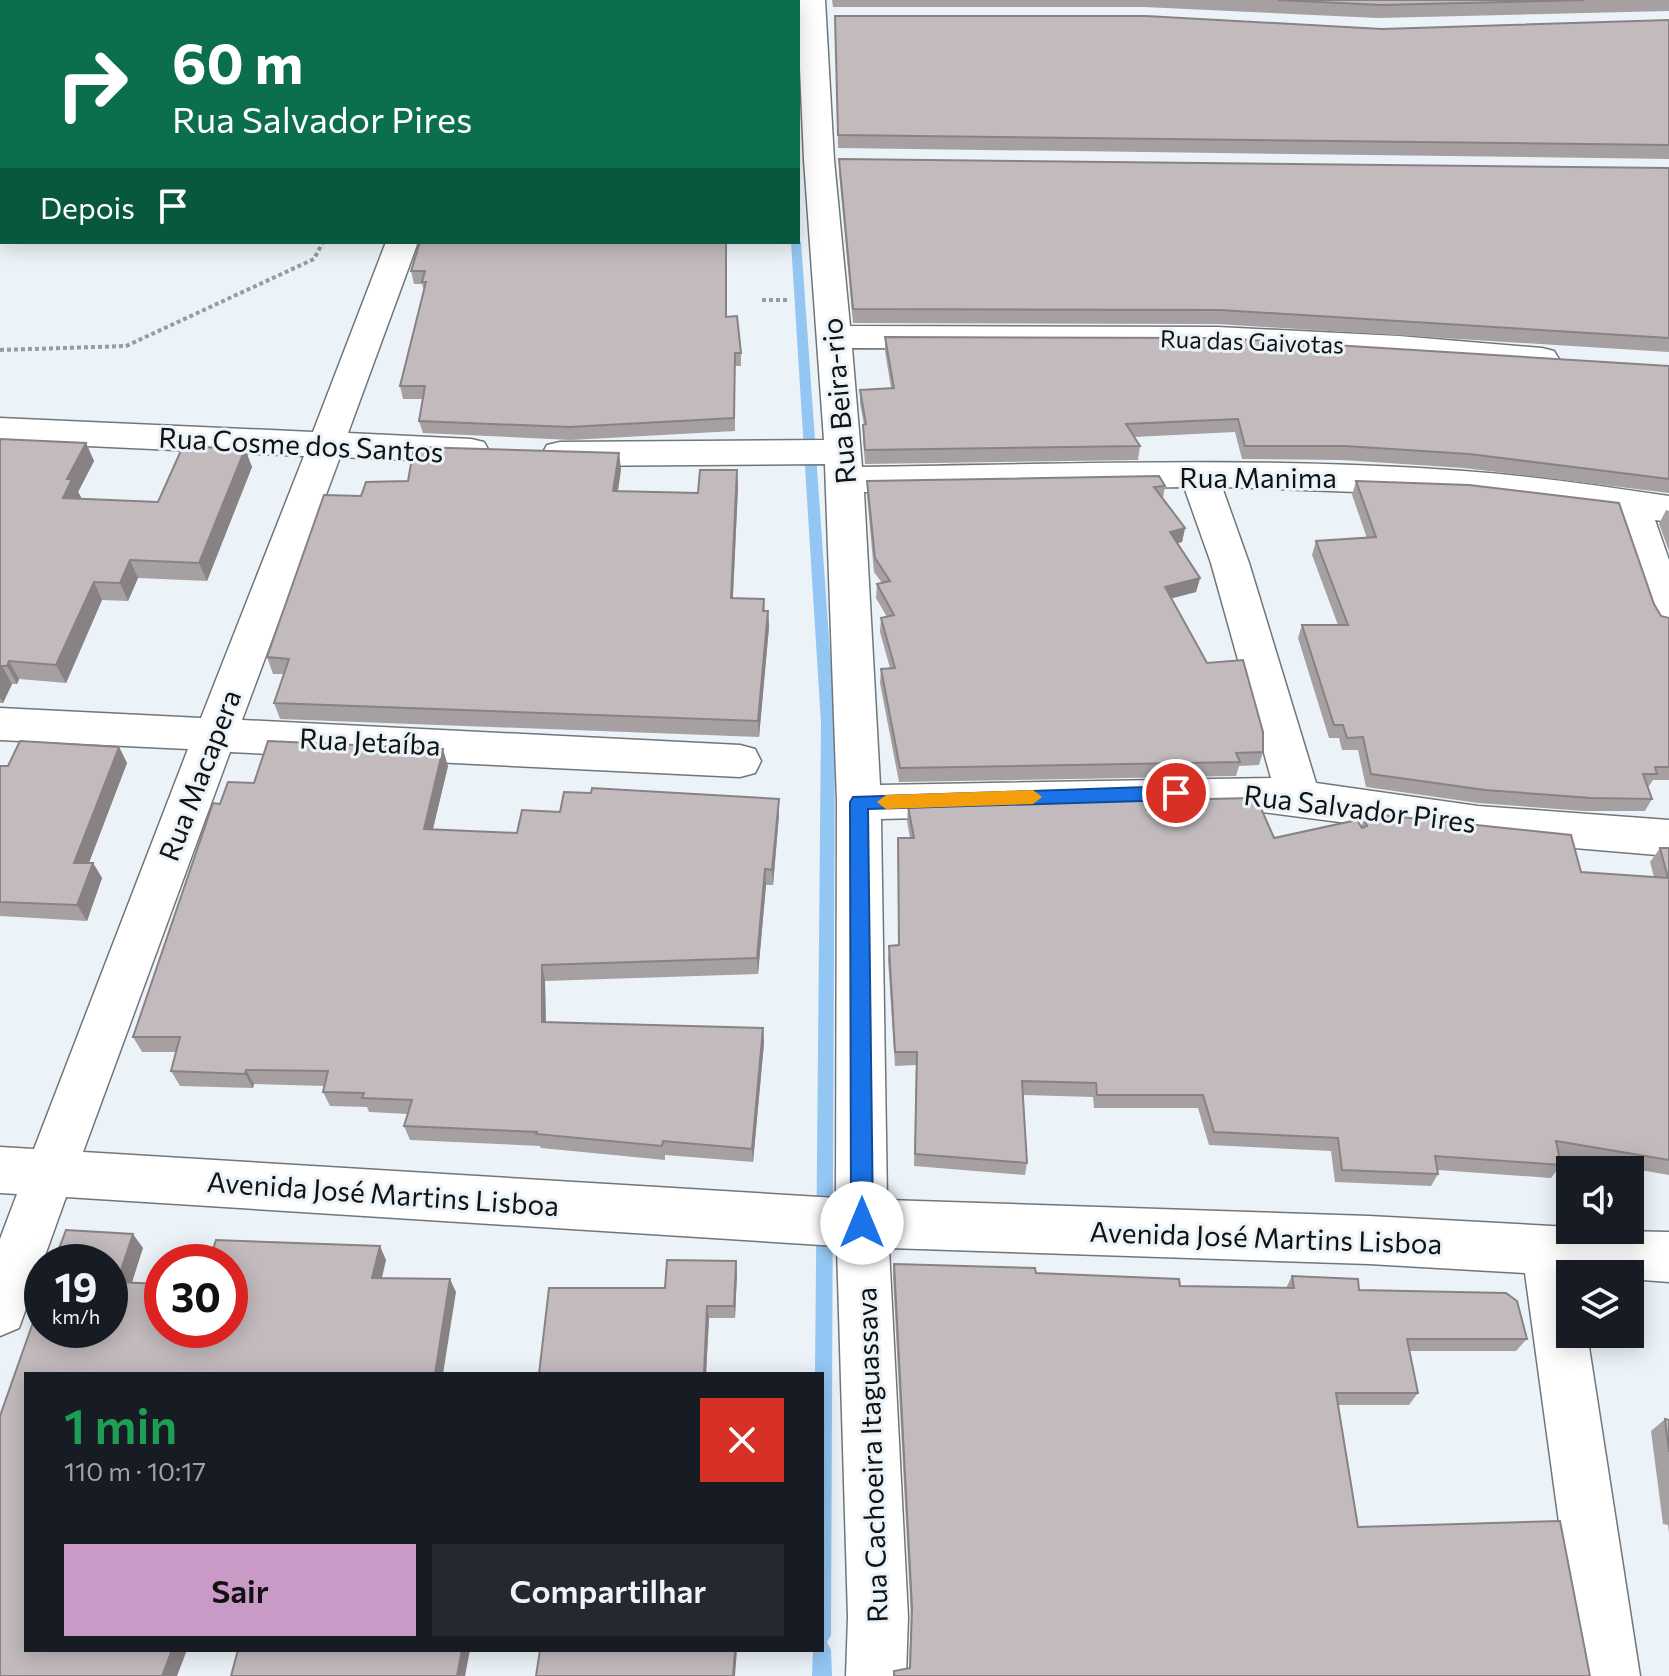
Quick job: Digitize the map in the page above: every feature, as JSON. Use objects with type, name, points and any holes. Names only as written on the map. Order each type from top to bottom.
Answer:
[{"type":"street","name":"Rua Beira-rio","points":[[813,14],[834,160],[833,337],[837,462],[859,802]]},
{"type":"street","name":"Rua Macapera","points":[[0,1310],[214,733],[401,244]]},
{"type":"street","name":"Rua das Gaivotas","points":[[833,337],[1217,338],[1399,347],[1574,361]]},
{"type":"street","name":"Rua Cosme dos Santos","points":[[0,430],[518,453],[780,453],[837,462]]},
{"type":"street","name":"Rua Manima","points":[[837,462],[1199,476],[1345,477],[1474,484],[1669,509]]},
{"type":"street","points":[[1199,476],[1230,563],[1298,796]]},
{"type":"street","points":[[1630,502],[1669,616]]},
{"type":"street","name":"Rua Jetaíba","points":[[0,724],[740,761]]},
{"type":"street","name":"Rua Salvador Pires","points":[[859,802],[1200,792],[1298,796],[1414,815],[1669,838]]},
{"type":"street","name":"Rua Cachoeira Itaguassava","points":[[859,802],[849,1222],[878,1617],[876,1676]]},
{"type":"street","name":"Avenida José Martins Lisboa","points":[[0,1170],[849,1222],[1369,1240],[1669,1257]]},
{"type":"street","points":[[1548,1251],[1610,1676]]},
{"type":"path","points":[[0,350],[126,346],[314,259],[322,244]]},
{"type":"path","points":[[762,300],[780,300]]},
{"type":"building","points":[[1278,0],[1584,0],[1381,5]]},
{"type":"building","points":[[835,16],[1146,16],[1382,29],[1669,20],[1669,145],[838,135]]},
{"type":"building","points":[[839,159],[1669,168],[1669,338],[1220,310],[853,309]]},
{"type":"building","points":[[419,244],[726,244],[726,317],[737,316],[741,353],[735,353],[734,418],[569,427],[419,421],[425,386],[400,386],[426,282],[422,282],[425,271],[411,271]]},
{"type":"building","points":[[885,337],[1220,338],[1669,366],[1669,479],[1469,454],[1345,446],[1245,446],[1238,419],[1126,424],[1140,446],[865,450],[863,425],[866,424],[860,390],[894,388]]},
{"type":"building","points":[[0,439],[86,443],[67,479],[72,479],[63,498],[158,502],[183,446],[245,449],[199,563],[130,560],[120,583],[94,582],[56,665],[9,661],[0,670]]},
{"type":"building","points":[[414,447],[619,453],[613,491],[698,493],[700,470],[737,470],[731,598],[764,599],[763,611],[768,611],[758,721],[274,703],[289,659],[267,657],[324,495],[361,496],[366,482],[408,481]]},
{"type":"building","points":[[1159,476],[1165,486],[1154,487],[1185,528],[1170,532],[1200,578],[1165,587],[1207,663],[1243,660],[1263,732],[1263,752],[1236,753],[1240,762],[900,768],[881,669],[895,668],[881,618],[894,615],[877,584],[890,581],[875,558],[867,481]]},
{"type":"building","points":[[1356,481],[1469,485],[1619,503],[1654,604],[1661,616],[1669,618],[1669,767],[1655,767],[1657,774],[1643,774],[1652,799],[1485,790],[1371,774],[1363,737],[1347,738],[1343,725],[1334,725],[1302,625],[1348,625],[1316,541],[1376,537]]},
{"type":"building","points":[[20,741],[119,747],[74,863],[93,863],[77,905],[0,902],[0,766],[8,766]]},
{"type":"building","points":[[268,741],[443,749],[424,829],[517,833],[522,810],[560,812],[564,792],[591,793],[592,788],[779,799],[772,870],[765,869],[757,958],[542,965],[542,1022],[763,1028],[752,1149],[663,1141],[662,1146],[537,1132],[404,1126],[412,1100],[362,1098],[364,1093],[323,1092],[328,1071],[246,1070],[245,1074],[171,1071],[180,1037],[133,1037],[213,803],[220,804],[228,782],[254,783]]},
{"type":"building","points":[[1251,798],[1257,799],[1274,838],[1357,820],[1362,828],[1367,826],[1364,819],[1382,815],[1571,835],[1581,872],[1668,878],[1660,848],[1669,848],[1669,1160],[1556,1141],[1559,1156],[1556,1156],[1556,1165],[1435,1156],[1438,1174],[1342,1170],[1338,1138],[1214,1132],[1203,1095],[1097,1095],[1096,1083],[1022,1081],[1027,1163],[915,1154],[917,1052],[895,1052],[889,946],[899,945],[898,838],[914,838],[908,806]]},
{"type":"building","points":[[66,1230],[133,1234],[128,1249],[128,1244],[61,1244]]},
{"type":"building","points":[[216,1240],[380,1246],[372,1278],[450,1279],[435,1372],[24,1372],[24,1652],[171,1652],[162,1676],[0,1676],[0,1416],[24,1348],[128,1348],[128,1282],[144,1283],[144,1348],[248,1348],[248,1244],[215,1244]]},
{"type":"building","points":[[667,1260],[736,1261],[734,1306],[707,1306],[704,1372],[539,1372],[549,1288],[665,1288]]},
{"type":"building","points":[[894,1264],[1035,1268],[1036,1273],[1179,1279],[1180,1286],[1294,1288],[1292,1276],[1358,1279],[1359,1290],[1506,1293],[1517,1301],[1527,1339],[1407,1339],[1418,1393],[1336,1393],[1358,1527],[1560,1521],[1590,1676],[894,1676],[894,1671],[910,1668],[912,1608]]},
{"type":"building","points":[[1665,1419],[1669,1420],[1669,1452]]},
{"type":"building","points":[[237,1652],[462,1652],[457,1676],[231,1676]]},
{"type":"building","points":[[540,1652],[735,1652],[733,1676],[536,1676]]},
{"type":"waterway","points":[[796,244],[828,723],[824,1372]]},
{"type":"waterway","points":[[822,1652],[822,1676]]},
{"type":"slow traffic","points":[[886,802],[1033,797]]},
{"type":"route","points":[[862,1223],[859,802],[1176,793]]}]
